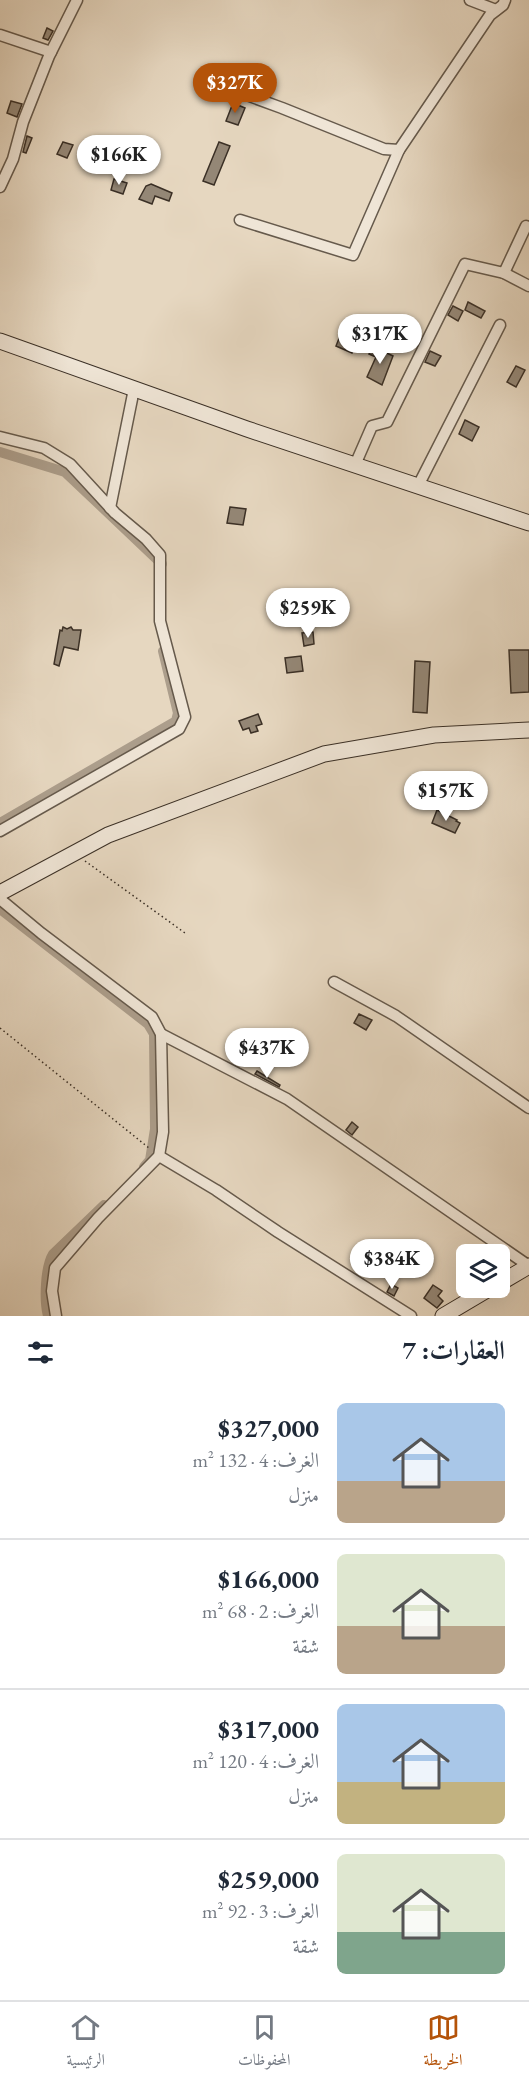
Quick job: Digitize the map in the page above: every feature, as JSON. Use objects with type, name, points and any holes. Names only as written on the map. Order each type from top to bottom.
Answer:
[{"type":"street","points":[[0,187],[13,159],[23,122],[51,52],[77,0]]},
{"type":"street","points":[[470,0],[496,10]]},
{"type":"street","points":[[240,220],[353,255],[399,150],[490,15],[503,5],[505,0]]},
{"type":"street","points":[[0,35],[51,52]]},
{"type":"street","points":[[214,83],[384,149],[399,150]]},
{"type":"street","points":[[504,273],[526,226]]},
{"type":"street","points":[[355,465],[372,426],[387,422],[465,264],[504,273],[529,286]]},
{"type":"street","points":[[418,486],[500,325]]},
{"type":"street","points":[[0,340],[134,389],[529,523]]},
{"type":"street","points":[[110,508],[134,389]]},
{"type":"street","points":[[0,437],[44,448],[70,464],[110,508],[146,538],[160,555],[160,621],[185,717],[179,729],[0,831]]},
{"type":"street","points":[[0,893],[108,835],[324,753],[434,735],[529,730]]},
{"type":"street","points":[[0,899],[152,1017],[161,1034],[163,1132],[159,1156],[98,1218],[55,1268],[52,1291],[56,1316]]},
{"type":"street","points":[[334,982],[396,1016],[529,1108]]},
{"type":"street","points":[[161,1034],[287,1099],[529,1266],[510,1277]]},
{"type":"street","points":[[159,1156],[216,1190],[411,1316]]},
{"type":"street","points":[[443,1316],[473,1298]]},
{"type":"path","points":[[86,862],[185,933]]},
{"type":"path","points":[[0,1028],[159,1156]]},
{"type":"building","points":[[47,28],[53,31],[48,40],[43,38]]},
{"type":"building","points":[[11,101],[22,104],[17,117],[7,113]]},
{"type":"building","points":[[233,103],[245,108],[238,125],[226,121]]},
{"type":"building","points":[[27,136],[32,138],[26,153],[23,152]]},
{"type":"building","points":[[63,142],[73,145],[67,158],[57,154]]},
{"type":"building","points":[[219,142],[230,146],[214,185],[203,181]]},
{"type":"building","points":[[87,157],[96,160],[94,168],[84,165]]},
{"type":"building","points":[[114,179],[127,183],[123,194],[111,190]]},
{"type":"building","points":[[151,184],[172,193],[169,201],[155,196],[152,204],[139,199],[146,186]]},
{"type":"building","points":[[468,302],[485,311],[481,318],[465,310]]},
{"type":"building","points":[[453,306],[463,311],[458,321],[448,315]]},
{"type":"building","points":[[342,331],[358,337],[352,353],[336,346]]},
{"type":"building","points":[[372,346],[393,356],[382,385],[367,377],[376,357],[369,354]]},
{"type":"building","points":[[430,351],[441,356],[435,366],[425,362]]},
{"type":"building","points":[[516,366],[525,370],[516,387],[507,382]]},
{"type":"building","points":[[465,420],[479,427],[472,441],[459,434]]},
{"type":"building","points":[[230,507],[246,509],[243,525],[227,523]]},
{"type":"building","points":[[63,627],[81,630],[78,650],[64,647],[59,666],[54,664],[60,630],[62,631]]},
{"type":"building","points":[[313,632],[314,644],[304,646],[302,633]]},
{"type":"building","points":[[509,650],[529,650],[529,692],[511,693]]},
{"type":"building","points":[[301,656],[303,671],[287,673],[285,658]]},
{"type":"building","points":[[415,661],[430,662],[427,713],[413,712]]},
{"type":"building","points":[[258,714],[262,724],[256,726],[258,731],[251,733],[249,728],[243,730],[239,721]]},
{"type":"building","points":[[437,810],[460,823],[455,833],[432,823]]},
{"type":"building","points":[[359,1014],[372,1020],[366,1030],[354,1023]]},
{"type":"building","points":[[257,1071],[280,1085],[279,1087],[255,1074]]},
{"type":"building","points":[[352,1122],[358,1127],[352,1135],[346,1130]]},
{"type":"building","points":[[391,1284],[398,1288],[394,1296],[387,1292]]},
{"type":"building","points":[[433,1285],[442,1291],[438,1296],[443,1301],[437,1308],[424,1298]]},
{"type":"waterway","points":[[0,452],[65,472],[162,564]]},
{"type":"waterway","points":[[0,823],[176,721],[178,713],[163,651]]},
{"type":"waterway","points":[[0,909],[148,1024],[154,1034],[155,1129],[150,1160],[144,1167]]},
{"type":"waterway","points":[[48,1316],[46,1284],[48,1267],[53,1254],[104,1205]]}]
